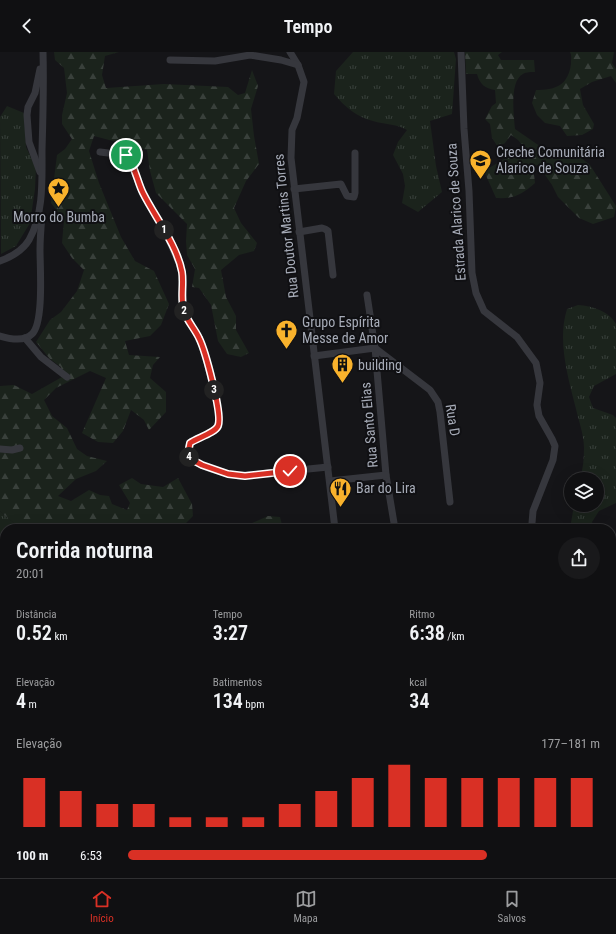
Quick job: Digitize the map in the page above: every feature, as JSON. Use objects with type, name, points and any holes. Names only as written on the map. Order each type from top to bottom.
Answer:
[{"type":"street","points":[[42,182],[29,142],[27,115],[28,107],[35,93],[43,52]]},
{"type":"street","points":[[0,261],[9,258],[20,250],[28,241],[38,216],[42,182],[43,52]]},
{"type":"street","name":"Rua Doutor Martins Torres","points":[[290,52],[298,65],[304,82],[298,113],[292,130],[291,152],[299,232],[334,524]]},
{"type":"street","name":"Estrada Alarico de Souza","points":[[461,52],[464,130],[470,191],[472,273],[476,294],[484,311],[517,337],[536,363],[540,383],[537,405],[539,416],[555,446],[553,460],[533,511],[533,524]]},
{"type":"street","points":[[170,60],[215,61],[250,55],[281,60],[298,65]]},
{"type":"street","points":[[100,152],[126,155],[130,160],[138,183],[165,231],[182,271],[184,312],[199,338],[205,353],[219,413],[219,426],[216,430],[190,443],[188,453],[189,458],[202,465],[238,476],[328,467]]},
{"type":"street","points":[[294,189],[341,184],[347,196],[354,197],[355,153]]},
{"type":"street","points":[[0,336],[8,338],[25,338],[34,332],[40,305],[42,216],[38,216]]},
{"type":"street","points":[[299,232],[322,228],[328,232],[333,275]]},
{"type":"street","name":"Rua Santo Elias","points":[[366,295],[375,348],[386,475],[394,524]]},
{"type":"street","points":[[25,338],[41,358],[67,378]]},
{"type":"street","points":[[314,356],[375,348]]},
{"type":"street","name":"Rua D","points":[[375,348],[430,390],[438,402],[450,502]]},
{"type":"street","points":[[0,449],[12,450],[20,448]]},
{"type":"street","points":[[330,481],[386,475]]},
{"type":"green space","points":[[54,52],[119,52],[105,56],[102,75],[106,88],[164,84],[228,87],[238,95],[245,93],[252,70],[258,86],[251,109],[259,164],[246,181],[234,208],[241,223],[257,243],[254,251],[239,255],[221,270],[226,297],[236,316],[236,330],[249,353],[241,357],[227,354],[218,341],[211,305],[199,288],[192,287],[195,269],[187,255],[187,224],[156,193],[150,171],[147,150],[94,136],[89,151],[99,183],[121,237],[135,261],[154,271],[169,304],[161,325],[150,336],[125,341],[129,355],[160,357],[153,365],[150,378],[166,392],[166,412],[149,430],[144,420],[131,410],[123,431],[113,443],[98,442],[82,433],[106,378],[90,371],[56,388],[44,400],[52,416],[67,428],[77,449],[87,456],[107,461],[96,471],[76,479],[58,496],[71,501],[89,490],[100,495],[109,496],[112,504],[127,510],[130,503],[119,485],[132,478],[141,484],[163,487],[178,478],[192,504],[193,516],[185,524],[15,524],[0,511],[0,386],[14,385],[32,394],[62,377],[61,367],[50,359],[36,342],[50,320],[61,312],[77,291],[84,270],[72,258],[62,243],[64,220],[51,203],[57,155],[65,149],[72,139],[62,124],[62,115],[67,93],[64,68],[55,60]]},
{"type":"green space","points":[[353,52],[454,52],[456,59],[452,114],[430,121],[436,166],[442,192],[418,212],[402,203],[405,186],[403,174],[393,155],[398,142],[407,130],[398,126],[377,122],[362,117],[342,103],[334,94],[336,71]]},
{"type":"green space","points":[[465,52],[502,52],[498,55],[501,60],[534,60],[535,72],[527,72],[523,74],[519,78],[514,91],[513,108],[515,129],[544,149],[571,150],[590,165],[616,206],[614,217],[593,224],[579,218],[558,197],[552,185],[538,165],[533,166],[535,183],[530,187],[513,197],[496,198],[484,171],[523,146],[511,135],[505,143],[498,147],[492,138],[490,124],[485,119],[492,106],[496,103],[495,90],[483,85],[477,74],[466,74]]},
{"type":"green space","points":[[570,52],[614,52],[612,63],[616,69],[616,83],[611,76],[592,82],[580,89],[583,105],[594,124],[593,129],[582,135],[567,136],[560,126],[545,123],[537,115],[532,103],[536,90],[555,88],[564,82],[571,64]]},
{"type":"green space","points":[[7,106],[24,113],[26,147],[36,168],[35,189],[30,223],[16,246],[1,254],[0,117]]},
{"type":"green space","points":[[578,305],[600,310],[613,319],[616,324],[616,374],[594,386],[589,397],[593,408],[613,415],[616,418],[616,503],[604,509],[604,472],[582,472],[584,460],[583,438],[567,372],[563,346],[564,321],[567,309]]},
{"type":"green space","points":[[0,511],[15,524],[0,524]]},
{"type":"green space","points":[[573,512],[598,512],[592,522],[593,524],[571,523]]},
{"type":"green space","points":[[268,516],[280,517],[282,524],[250,524]]},
{"type":"place","name":"Creche Comunitária Alarico de Souza","points":[[481,180]]},
{"type":"place","name":"Morro do Bumba","points":[[59,208]]},
{"type":"place","name":"Grupo Espírita Messe de Amor","points":[[286,350]]},
{"type":"place","name":"building","points":[[343,384]]},
{"type":"place","name":"Bar do Lira","points":[[340,508]]},
{"type":"route","points":[[126,155],[130,160],[138,183],[165,231],[182,271],[184,312],[199,338],[205,353],[219,413],[219,426],[216,430],[190,443],[188,448],[189,458],[202,465],[238,476],[290,471]]}]
